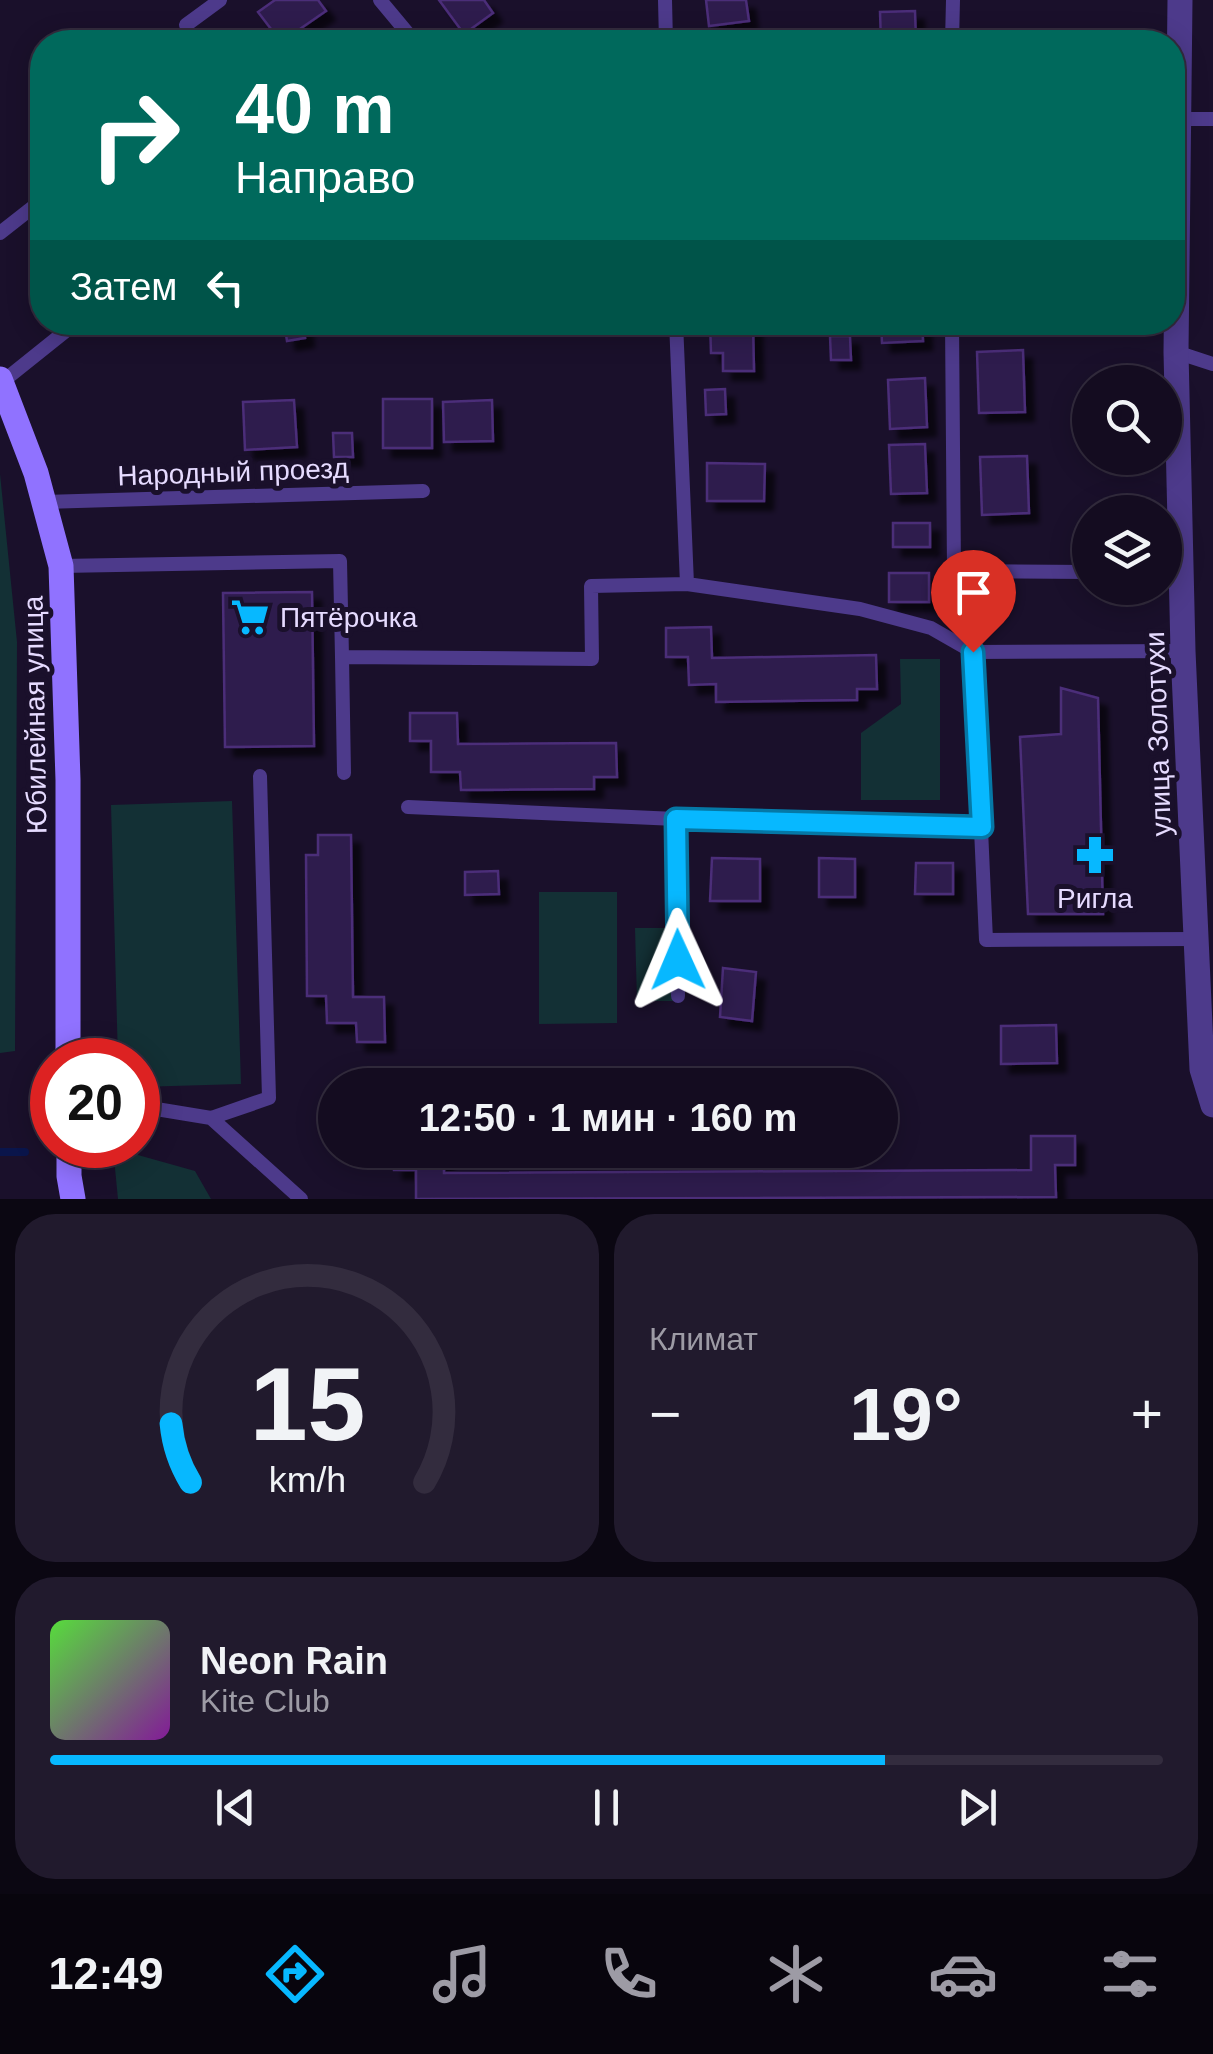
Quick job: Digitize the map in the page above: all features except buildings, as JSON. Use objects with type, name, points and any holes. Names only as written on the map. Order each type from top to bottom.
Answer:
[{"type":"street","name":"улица Золотухи","points":[[1180,0],[1180,30]]},
{"type":"street","name":"улица Золотухи","points":[[1175,495],[1176,335]]},
{"type":"street","name":"Юбилейная улица","points":[[1,380],[20,426],[61,566],[67,676],[68,1038]]},
{"type":"street","name":"улица Золотухи","points":[[1179,605],[1202,818],[1196,939],[1202,1069],[1213,1105]]},
{"type":"street","points":[[69,1168],[73,1199]]},
{"type":"lane","points":[[186,24],[220,0]]},
{"type":"lane","points":[[380,0],[405,30]]},
{"type":"lane","points":[[665,0],[666,30]]},
{"type":"lane","points":[[952,30],[953,0]]},
{"type":"lane","points":[[1185,119],[1213,119]]},
{"type":"lane","points":[[0,233],[30,209]]},
{"type":"lane","points":[[1,380],[59,335]]},
{"type":"lane","points":[[677,335],[688,584]]},
{"type":"lane","points":[[952,335],[954,571],[1072,572]]},
{"type":"lane","points":[[1176,352],[1213,364]]},
{"type":"lane","name":"Народный проезд","points":[[44,502],[423,491]]},
{"type":"lane","points":[[61,566],[340,560],[344,773]]},
{"type":"lane","points":[[342,657],[592,659],[591,586],[688,584],[860,609],[931,628],[973,652],[1183,651]]},
{"type":"lane","points":[[973,652],[986,940],[1196,939]]},
{"type":"lane","points":[[160,1110],[212,1118],[269,1098],[260,776]]},
{"type":"lane","points":[[408,807],[982,827]]},
{"type":"lane","points":[[676,819],[678,996]]},
{"type":"lane","points":[[212,1118],[301,1199]]},
{"type":"green space","points":[[0,474],[17,642],[15,1051],[0,1053]]},
{"type":"green space","points":[[900,659],[940,659],[940,800],[861,800],[861,733],[901,704]]},
{"type":"green space","points":[[232,801],[241,1084],[160,1086],[160,1038],[117,1038],[111,805]]},
{"type":"green space","points":[[539,892],[617,892],[617,1023],[539,1024]]},
{"type":"green space","points":[[635,928],[672,928],[674,1001],[637,1001]]},
{"type":"green space","points":[[160,1161],[195,1171],[211,1199],[118,1199],[115,1168],[160,1168]]},
{"type":"waterway","points":[[0,1152],[25,1152]]},
{"type":"place","name":"Пятёрочка","points":[[250,617]]},
{"type":"place","name":"Ригла","points":[[1095,855]]},
{"type":"route","points":[[678,960],[676,819],[982,827],[973,652]]}]
